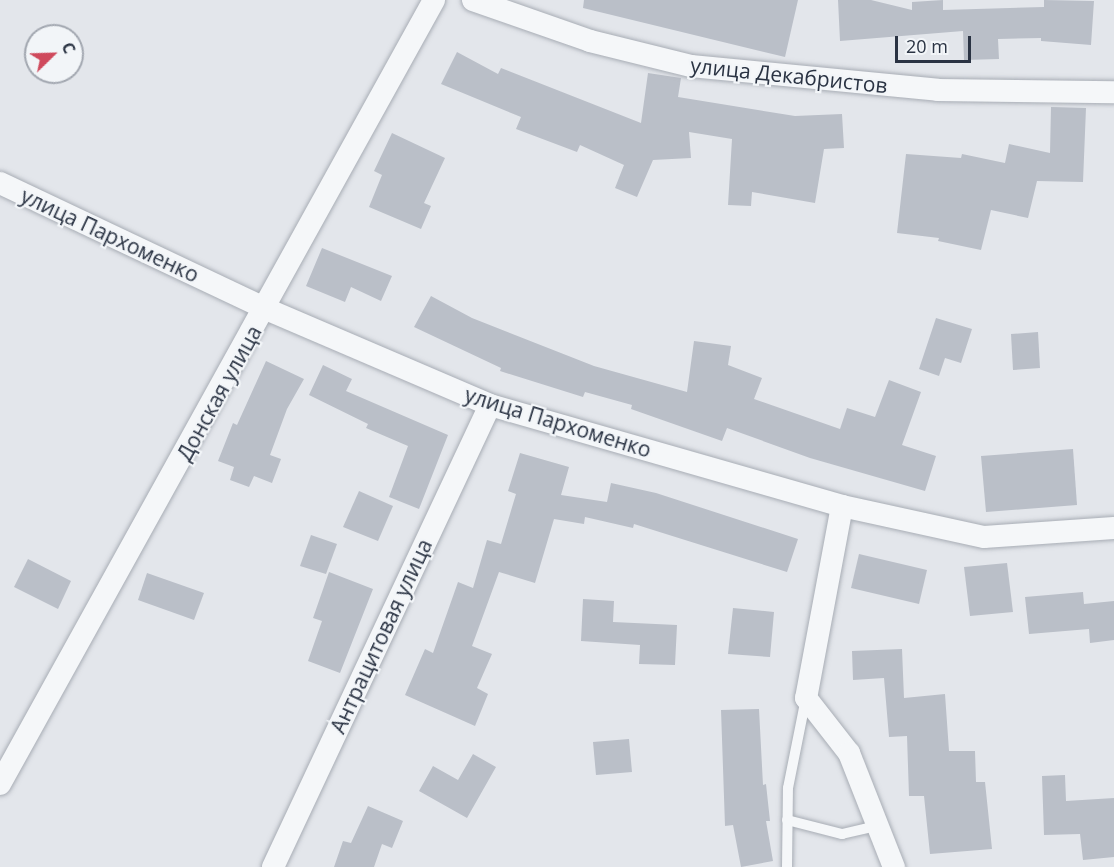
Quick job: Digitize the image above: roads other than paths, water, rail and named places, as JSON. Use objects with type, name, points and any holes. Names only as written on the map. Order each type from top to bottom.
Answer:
[{"type":"street","name":"Донская улица","points":[[0,784],[266,309],[434,0]]},
{"type":"street","name":"улица Декабристов","points":[[473,0],[590,41],[690,66],[938,90],[1114,92]]},
{"type":"street","name":"улица Пархоменко","points":[[0,183],[266,309],[490,405],[842,506],[984,537],[1114,528]]},
{"type":"street","name":"Антрацитовая улица","points":[[273,867],[490,405]]},
{"type":"street","points":[[842,506],[806,698],[849,753],[894,867]]},
{"type":"lane","points":[[787,867],[788,788],[806,698]]},
{"type":"lane","points":[[787,820],[842,834],[878,826]]}]
